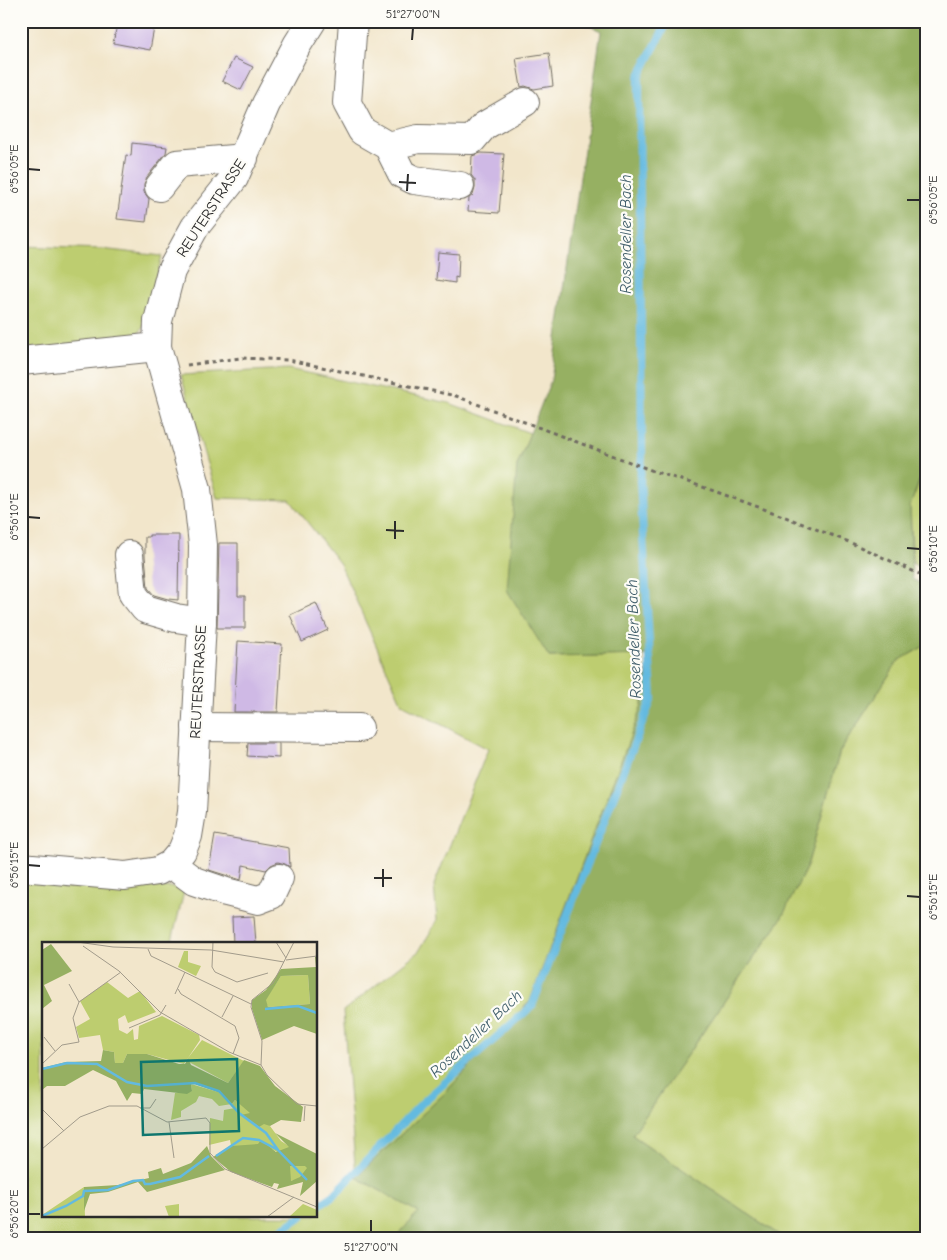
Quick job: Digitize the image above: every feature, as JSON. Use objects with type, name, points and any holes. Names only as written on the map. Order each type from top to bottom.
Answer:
[{"type":"street","name":"REUTERSTRASSE","points":[[171,864],[182,851],[188,836],[192,812],[202,622],[203,545],[197,490],[160,358],[158,321],[171,271],[195,227],[234,178],[266,104],[312,21]]},
{"type":"street","points":[[352,21],[347,103],[362,131],[388,146],[402,174],[414,180],[460,186]]},
{"type":"street","points":[[388,146],[418,139],[472,140],[484,126],[525,102]]},
{"type":"street","points":[[159,187],[176,164],[244,158]]},
{"type":"street","points":[[21,361],[160,358]]},
{"type":"street","points":[[129,556],[133,594],[145,610],[202,622]]},
{"type":"street","points":[[196,727],[359,728]]},
{"type":"street","points":[[21,867],[125,876],[158,871],[171,864],[194,881],[258,900],[270,895],[279,878]]},
{"type":"path","points":[[160,358],[289,360],[456,396],[656,472],[700,486],[849,542],[926,577]]},
{"type":"green space","points":[[579,21],[926,21],[926,463],[910,506],[912,579],[926,586],[926,645],[898,661],[840,751],[807,866],[781,919],[632,1135],[785,1239],[395,1239],[418,1212],[356,1177],[444,1094],[530,1001],[642,706],[649,655],[549,657],[507,590],[517,466],[551,380],[601,31]]},
{"type":"green space","points":[[21,246],[101,249],[162,256],[144,326],[137,336],[21,353]]},
{"type":"green space","points":[[288,369],[449,403],[530,433],[517,466],[549,657],[643,655],[642,706],[530,1001],[444,1094],[356,1177],[343,1011],[419,951],[437,921],[434,885],[488,749],[402,704],[340,564],[290,500],[217,498],[181,375]]},
{"type":"green space","points":[[926,463],[926,570],[913,564],[910,506]]},
{"type":"green space","points":[[926,645],[926,1239],[785,1239],[632,1135],[781,919],[807,866],[840,751],[898,661]]},
{"type":"green space","points":[[21,874],[120,885],[185,888],[172,942],[42,942],[42,1218],[318,1218],[318,1204],[356,1177],[418,1212],[395,1239],[21,1239]]},
{"type":"building","points":[[118,21],[154,28],[150,50],[113,43]]},
{"type":"building","points":[[549,53],[553,86],[534,89],[525,86],[521,87],[516,58]]},
{"type":"building","points":[[234,58],[253,67],[241,90],[222,81]]},
{"type":"building","points":[[132,143],[167,147],[166,153],[147,177],[144,184],[144,192],[149,199],[146,222],[117,219],[126,155],[131,156]]},
{"type":"building","points":[[481,153],[504,154],[499,213],[468,211],[469,198],[473,195],[475,188],[475,180],[471,175],[472,156]]},
{"type":"building","points":[[438,252],[459,254],[458,278],[455,277],[455,283],[436,280]]},
{"type":"building","points":[[149,535],[179,535],[178,600],[154,595],[148,588],[145,537],[149,537]]},
{"type":"building","points":[[219,543],[238,543],[238,596],[245,596],[245,628],[217,628]]},
{"type":"building","points":[[316,603],[328,630],[302,642],[290,615]]},
{"type":"building","points":[[238,641],[282,644],[278,712],[234,712]]},
{"type":"building","points":[[248,743],[279,743],[279,758],[247,756]]},
{"type":"building","points":[[215,835],[289,848],[290,867],[278,862],[266,870],[243,865],[241,880],[209,870]]},
{"type":"building","points":[[254,916],[256,942],[233,942],[232,917]]},
{"type":"waterway","name":"Rosendeller Bach","points":[[318,1206],[334,1195],[423,1102],[532,1006],[652,698],[640,480],[642,456],[639,77],[668,21]]},
{"type":"waterway","name":"Rosendeller Bach","points":[[268,1239],[299,1218]]}]
